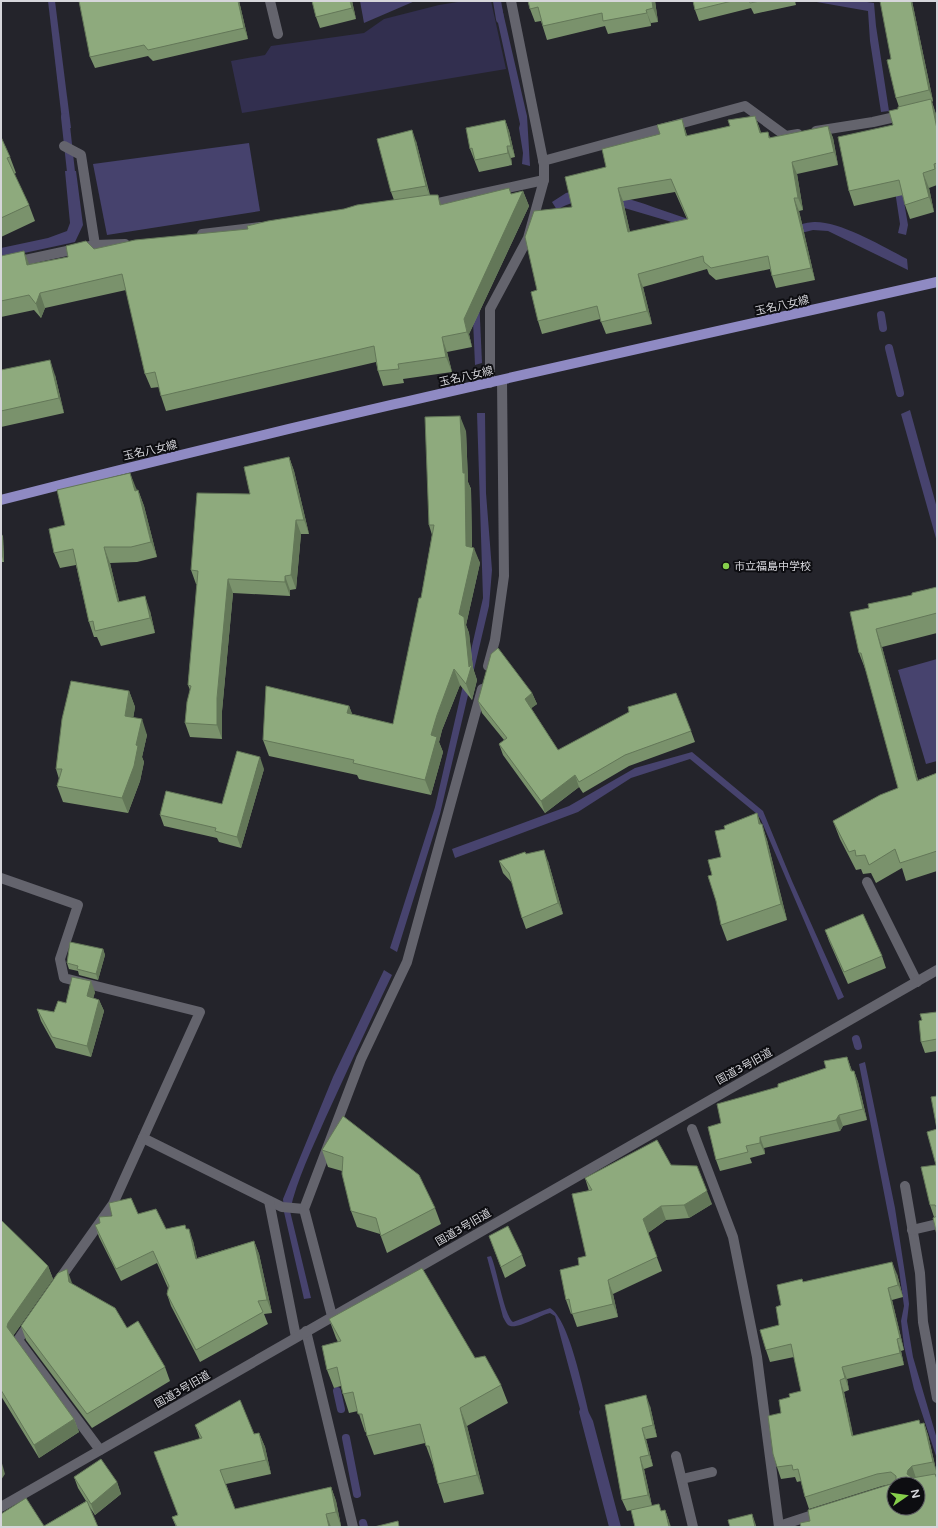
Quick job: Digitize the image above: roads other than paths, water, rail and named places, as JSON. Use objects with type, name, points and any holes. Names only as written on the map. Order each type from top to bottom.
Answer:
[{"type":"main road","name":"玉名八女線","points":[[1,500],[97,475],[490,382],[937,282]]},
{"type":"street","points":[[270,1],[278,34]]},
{"type":"street","points":[[490,382],[490,309],[528,238],[544,180],[543,161],[511,1]]},
{"type":"street","points":[[543,161],[744,106],[786,136],[873,122],[916,112]]},
{"type":"street","points":[[64,146],[81,155],[96,245]]},
{"type":"street","points":[[418,207],[544,180]]},
{"type":"street","points":[[192,235],[270,225]]},
{"type":"street","points":[[1,265],[96,245],[114,245],[137,242]]},
{"type":"street","points":[[332,1316],[304,1209],[361,1059],[407,962],[495,640],[504,576],[502,380]]},
{"type":"street","points":[[1,878],[78,905],[60,959],[64,978],[200,1012],[112,1204],[54,1288]]},
{"type":"street","points":[[867,882],[918,982]]},
{"type":"street","name":"国道3号旧道","points":[[1,1507],[937,970]]},
{"type":"street","points":[[692,1129],[732,1237],[758,1357],[779,1526],[831,1509]]},
{"type":"street","points":[[143,1138],[282,1207],[304,1209]]},
{"type":"street","points":[[905,1186],[920,1273],[923,1322],[937,1395]]},
{"type":"street","points":[[270,1201],[296,1337]]},
{"type":"street","points":[[912,1230],[937,1224]]},
{"type":"street","points":[[36,1314],[18,1340],[100,1450]]},
{"type":"street","points":[[306,1331],[353,1527]]},
{"type":"street","points":[[676,1456],[693,1527]]},
{"type":"street","points":[[682,1479],[712,1472]]},
{"type":"waterway","points":[[497,1],[500,19]]},
{"type":"waterway","points":[[65,117],[72,181]]},
{"type":"waterway","points":[[881,315],[883,328]]},
{"type":"waterway","points":[[889,348],[900,393]]},
{"type":"waterway","points":[[856,1039],[858,1046]]},
{"type":"waterway","points":[[337,1391],[341,1409]]},
{"type":"waterway","points":[[346,1438],[357,1494]]},
{"type":"waterway","points":[[363,1523],[364,1527]]},
{"type":"place","name":"市立福島中学校","points":[[726,566]]}]
